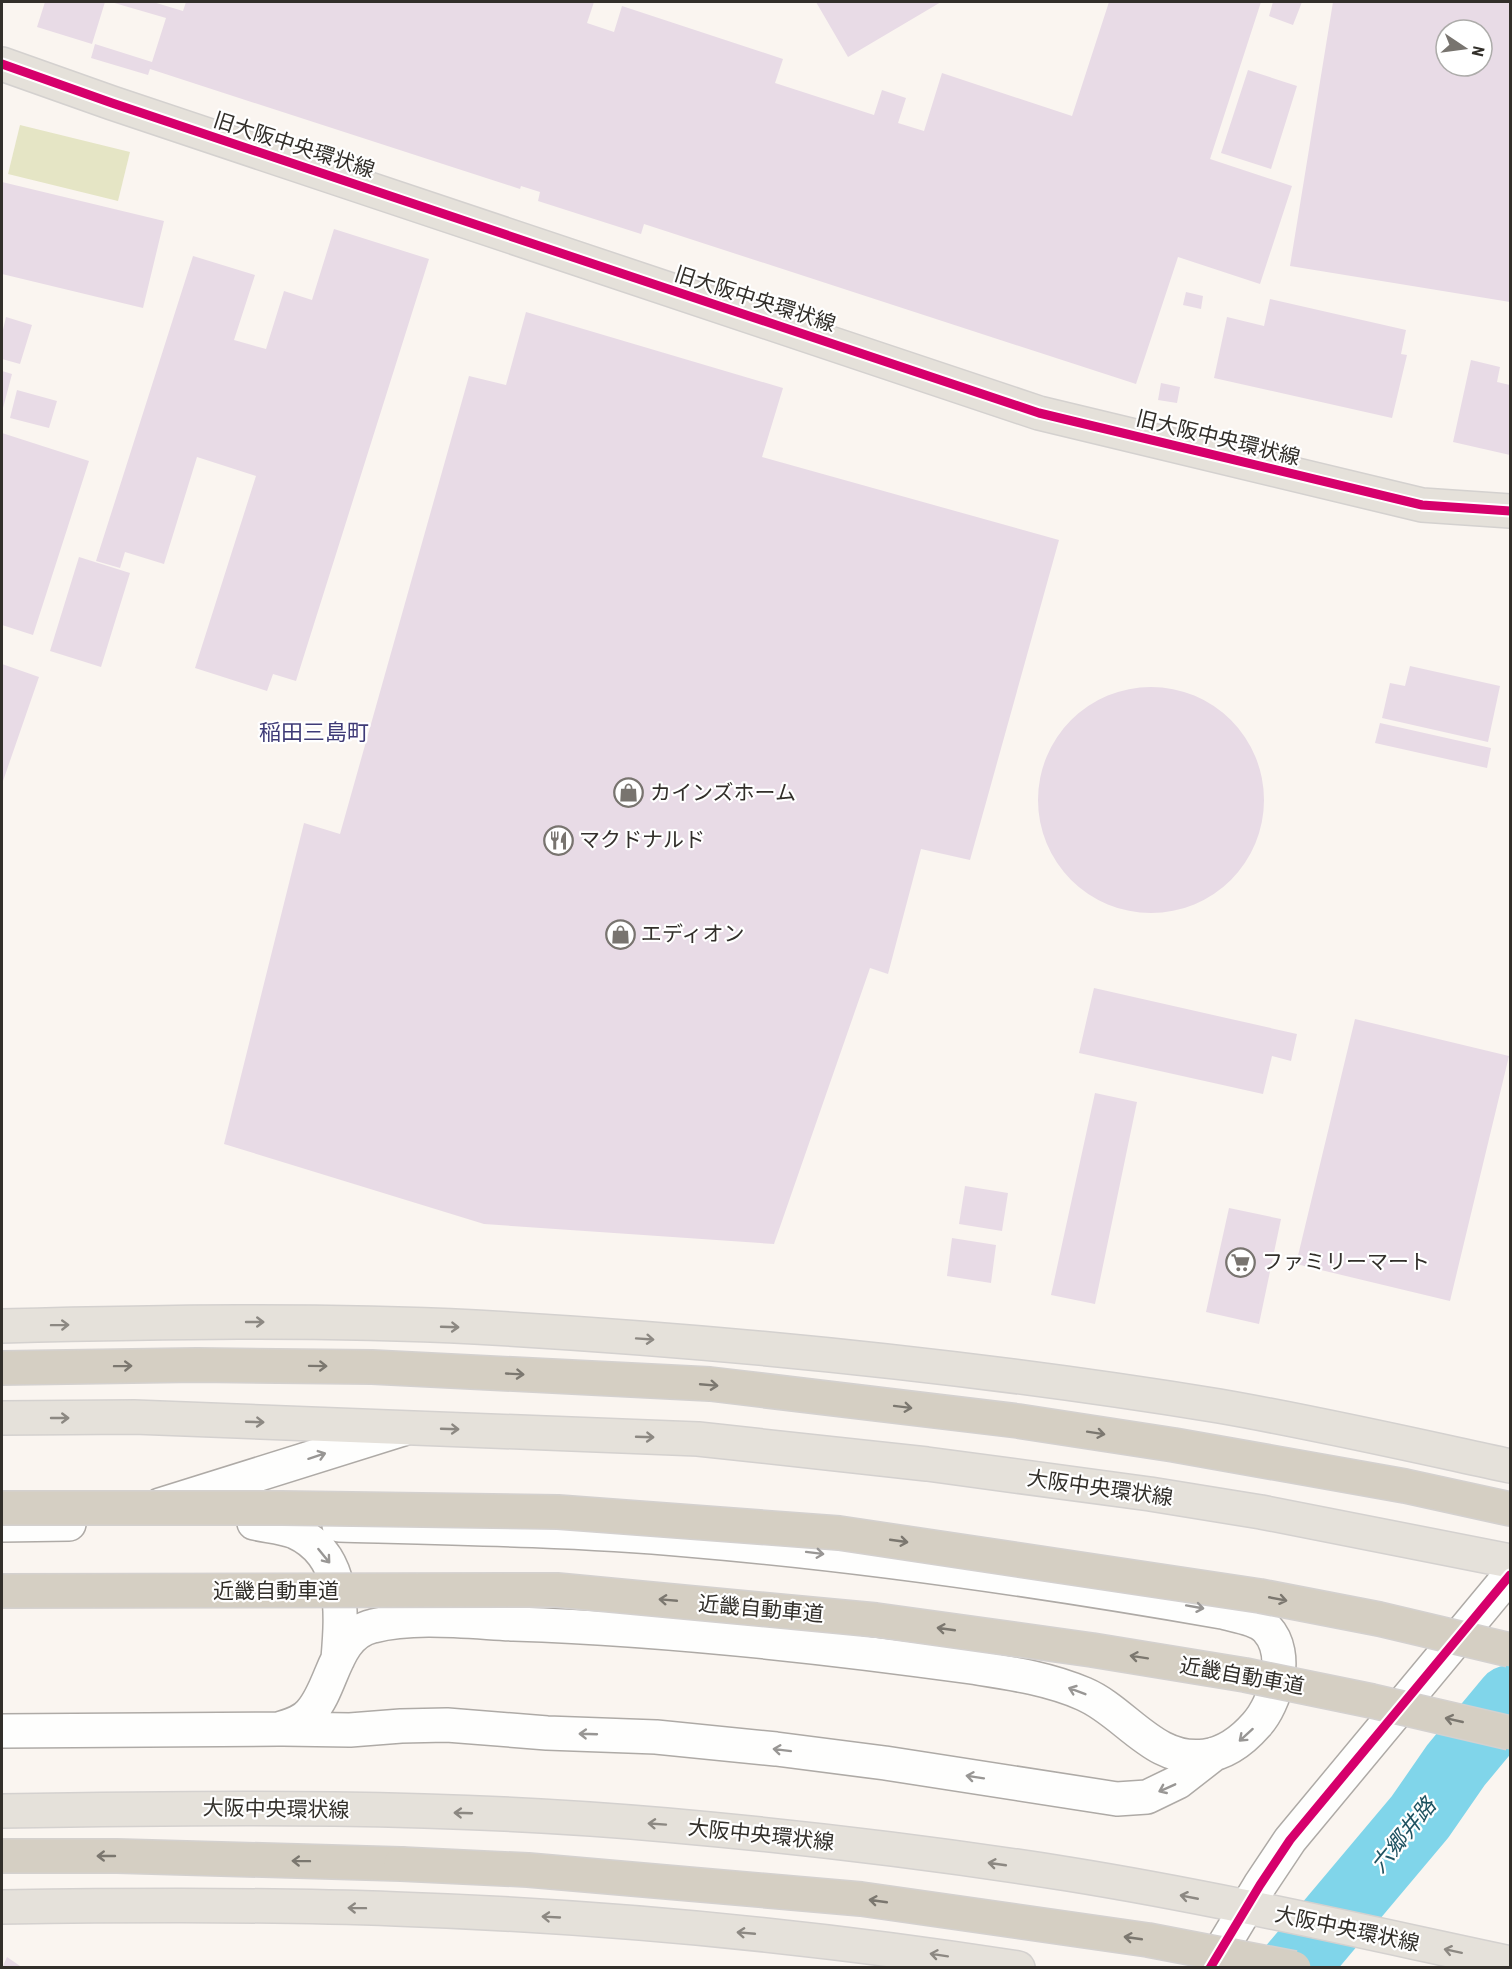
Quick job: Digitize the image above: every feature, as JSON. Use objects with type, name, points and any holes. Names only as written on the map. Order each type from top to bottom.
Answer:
[{"type":"highway","points":[[2,1368],[197,1365],[372,1367],[710,1384],[1018,1421],[1174,1445],[1393,1484],[1510,1509]]},
{"type":"highway","points":[[2,1508],[282,1508],[558,1512],[839,1533],[1260,1596],[1379,1619],[1510,1650]]},
{"type":"highway","name":"近畿自動車道","points":[[2,1591],[557,1590],[876,1620],[1092,1650],[1245,1675],[1510,1733]]},
{"type":"highway","points":[[2,1856],[148,1857],[551,1871],[861,1899],[1148,1940],[1294,1968]]},
{"type":"main road","name":"旧大阪中央環状線","points":[[2,64],[112,103],[1039,413],[1422,505],[1510,512]]},
{"type":"main road","points":[[2,1326],[321,1323],[472,1327],[741,1345],[929,1365],[1221,1407],[1331,1427],[1510,1466]]},
{"type":"main road","name":"大阪中央環状線","points":[[2,1418],[134,1417],[698,1439],[927,1464],[1150,1494],[1261,1512],[1510,1561]]},
{"type":"main road","name":"大阪中央環状線","points":[[2,1811],[312,1809],[489,1814],[662,1824],[943,1856],[1071,1875],[1246,1908],[1510,1963]]},
{"type":"main road","points":[[2,1907],[287,1906],[480,1912],[605,1920],[777,1936],[927,1953],[1018,1968]]},
{"type":"street","points":[[101,1524],[406,1428]]},
{"type":"street","points":[[254,1523],[295,1532],[324,1554],[332,1568],[338,1589],[340,1633],[338,1659]]},
{"type":"street","points":[[2,1525],[254,1523],[451,1528],[698,1541],[801,1551],[1036,1580],[1222,1612],[1251,1620],[1266,1628],[1276,1644],[1278,1677],[1265,1715],[1247,1736],[1229,1749],[1192,1758],[1177,1756],[1144,1737],[1095,1700],[1058,1684],[1025,1675],[807,1646],[564,1625],[403,1622],[371,1626],[356,1634],[347,1643],[325,1691],[310,1714],[297,1724],[279,1729]]},
{"type":"street","points":[[1210,1968],[1290,1840],[1510,1575]]},
{"type":"street","points":[[2,1731],[350,1730],[447,1725],[547,1733],[656,1737],[885,1763],[1117,1799],[1147,1797],[1178,1782],[1215,1754]]},
{"type":"green space","points":[[20,125],[130,152],[118,201],[8,174]]},
{"type":"building","points":[[45,2],[105,2],[92,44],[37,27]]},
{"type":"building","points":[[111,2],[153,2],[183,11],[186,2],[594,2],[587,23],[614,32],[622,6],[783,59],[775,83],[874,115],[882,90],[906,98],[898,123],[924,131],[942,73],[1072,116],[1109,2],[1261,2],[1210,159],[1292,186],[1260,284],[1178,257],[1136,384],[644,224],[641,234],[538,201],[540,192],[521,186],[520,189],[150,69],[148,75],[91,58],[95,44],[152,62],[166,18]]},
{"type":"building","points":[[816,2],[941,2],[848,57]]},
{"type":"building","points":[[1273,2],[1302,2],[1293,25],[1269,16]]},
{"type":"building","points":[[1333,2],[1510,2],[1510,302],[1290,266]]},
{"type":"building","points":[[1248,70],[1297,86],[1271,169],[1221,153]]},
{"type":"building","points":[[2,182],[164,221],[143,308],[2,274]]},
{"type":"building","points":[[334,229],[429,259],[296,681],[273,674],[267,691],[195,668],[256,476],[197,457],[164,564],[125,552],[120,568],[96,561],[193,256],[255,275],[234,340],[266,349],[284,291],[312,300]]},
{"type":"building","points":[[1186,292],[1203,296],[1201,309],[1183,305]]},
{"type":"building","points":[[1270,299],[1406,330],[1401,354],[1407,355],[1392,418],[1214,378],[1227,317],[1264,326]]},
{"type":"building","points":[[526,312],[783,388],[762,457],[1059,540],[970,860],[921,849],[888,974],[870,968],[774,1244],[484,1224],[224,1144],[304,823],[340,834],[469,376],[506,385]]},
{"type":"building","points":[[6,317],[32,325],[20,364],[2,359],[2,334]]},
{"type":"building","points":[[1471,360],[1500,367],[1497,382],[1510,385],[1510,455],[1453,442]]},
{"type":"building","points":[[2,371],[12,374],[2,412]]},
{"type":"building","points":[[1161,383],[1180,387],[1177,403],[1158,400]]},
{"type":"building","points":[[17,390],[57,401],[49,428],[10,418]]},
{"type":"building","points":[[2,433],[89,461],[33,635],[2,625]]},
{"type":"building","points":[[79,557],[130,573],[101,667],[50,651]]},
{"type":"building","points":[[2,664],[39,677],[2,784]]},
{"type":"building","points":[[1410,666],[1500,686],[1488,742],[1382,718],[1390,683],[1405,686]]},
{"type":"building","points":[[1151,687],[1173,689],[1204,700],[1231,720],[1251,747],[1262,778],[1264,800],[1262,822],[1251,853],[1231,880],[1204,900],[1173,911],[1151,913],[1129,911],[1098,900],[1071,880],[1051,853],[1040,822],[1038,800],[1040,778],[1051,747],[1071,720],[1098,700],[1129,689]]},
{"type":"building","points":[[1380,723],[1491,748],[1487,768],[1375,743]]},
{"type":"building","points":[[1094,988],[1297,1034],[1291,1061],[1272,1056],[1263,1094],[1079,1053]]},
{"type":"building","points":[[1355,1019],[1509,1056],[1450,1301],[1296,1264]]},
{"type":"building","points":[[1095,1093],[1137,1102],[1095,1304],[1051,1295]]},
{"type":"building","points":[[965,1186],[1008,1193],[1002,1231],[959,1224]]},
{"type":"building","points":[[1229,1208],[1281,1219],[1259,1324],[1206,1312]]},
{"type":"building","points":[[952,1238],[996,1245],[991,1283],[947,1276]]},
{"type":"building","points":[[7,1957],[23,1968],[2,1968]]},
{"type":"waterway","name":"六郷井路","points":[[1293,1968],[1420,1817],[1456,1765],[1510,1700]]},
{"type":"cycle path","points":[[2,64],[112,103],[1039,413],[1422,505],[1510,511]]},
{"type":"cycle path","points":[[1210,1968],[1290,1840],[1510,1575]]},
{"type":"place","name":"カインズホーム","points":[[629,793]]},
{"type":"place","name":"マクドナルド","points":[[558,840]]},
{"type":"place","name":"エディオン","points":[[620,934]]},
{"type":"place","name":"ファミリーマート","points":[[1241,1262]]},
{"type":"district","name":"稲田三島町","points":[[314,732]]}]
